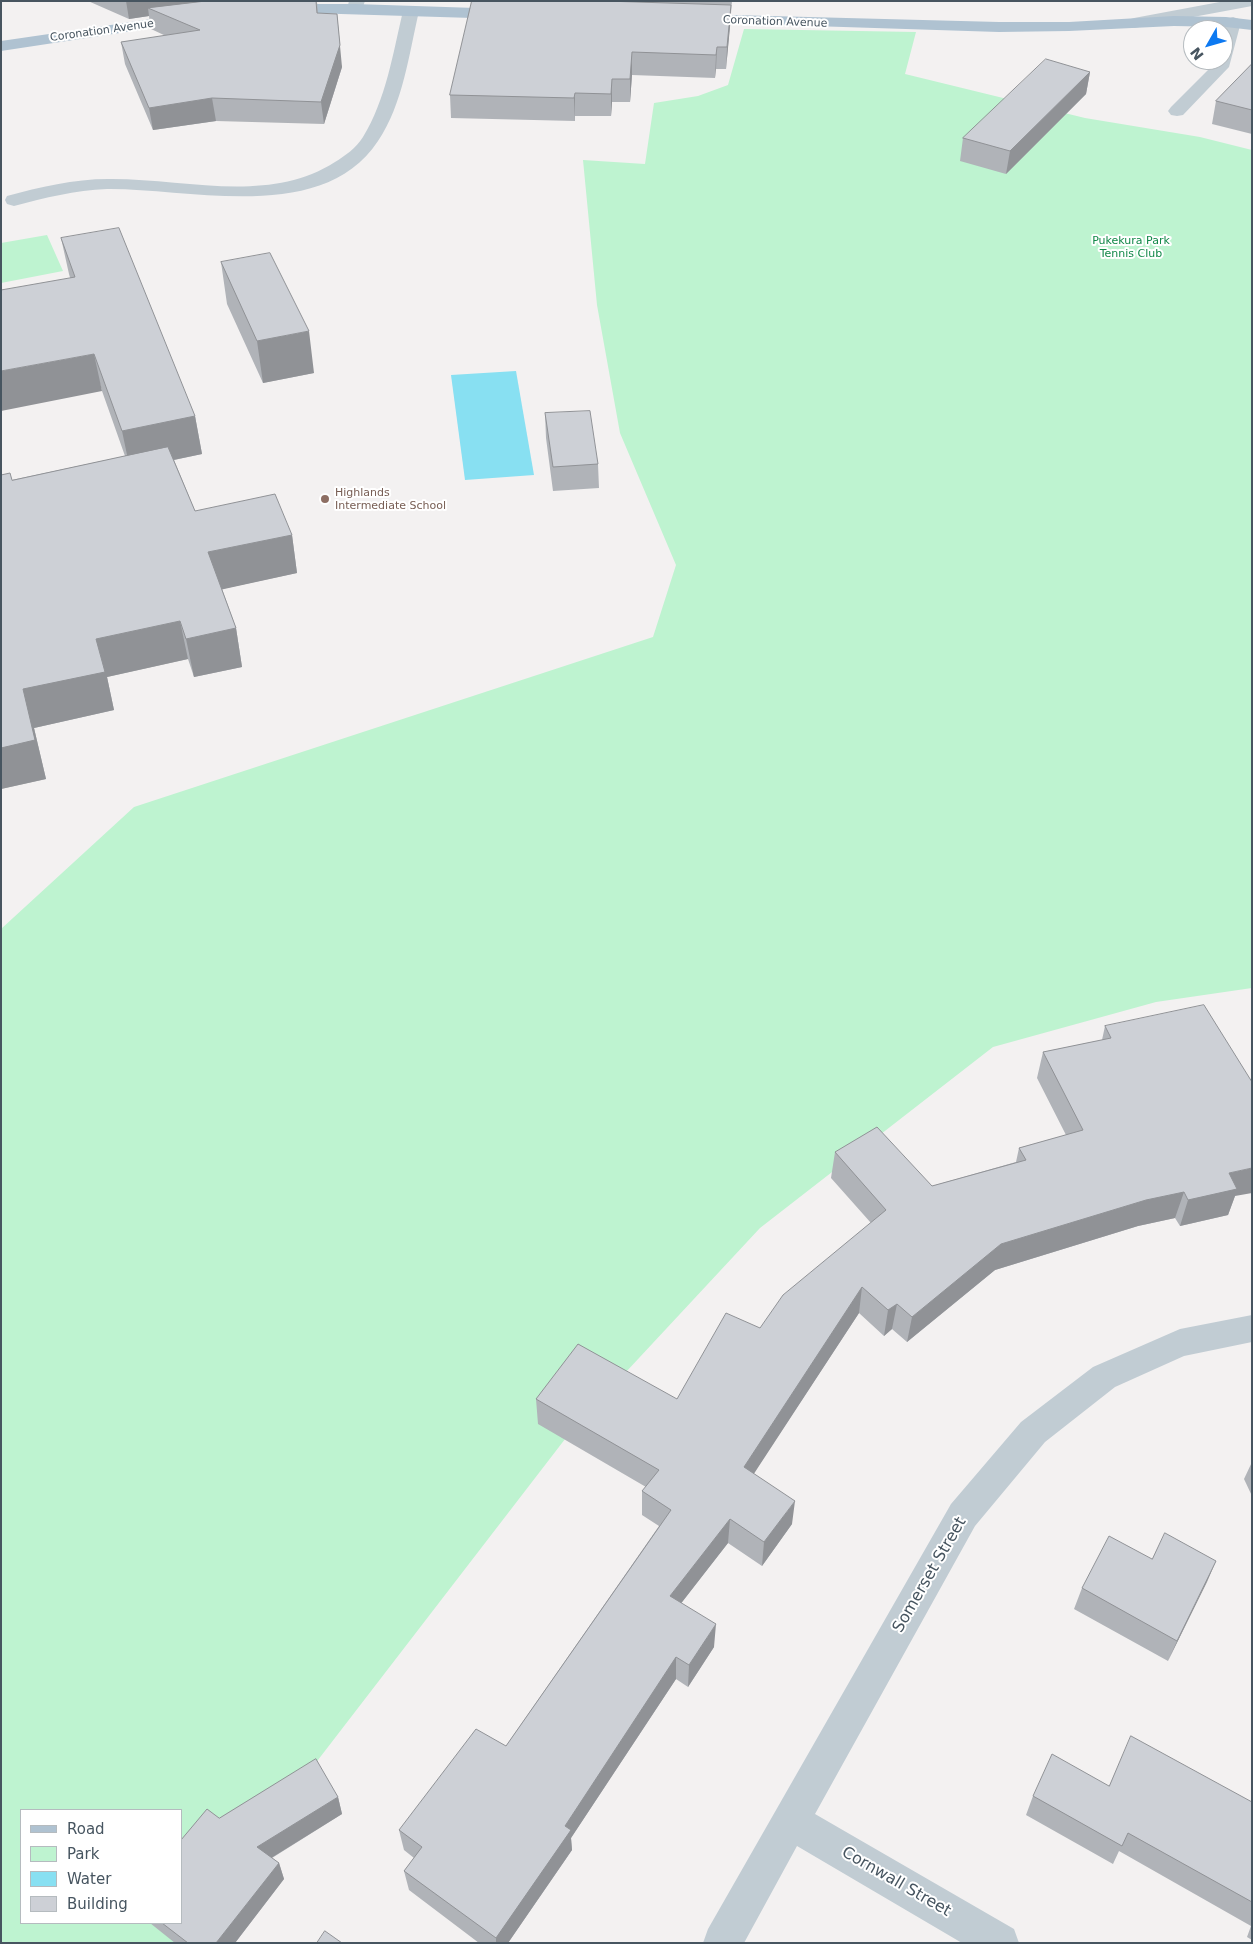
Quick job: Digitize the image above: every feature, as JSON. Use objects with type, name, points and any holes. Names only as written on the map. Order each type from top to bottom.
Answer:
[{"type":"main road","points":[[262,11],[356,5],[411,11],[522,15]]},
{"type":"main road","name":"Coronation Avenue","points":[[1,46],[206,16]]},
{"type":"main road","name":"Coronation Avenue","points":[[680,19],[969,26],[1046,26],[1183,21]]},
{"type":"main road","name":"Coronation Avenue","points":[[1233,22],[1252,25]]},
{"type":"street","points":[[1133,23],[1252,1]]},
{"type":"street","points":[[14,200],[60,189],[107,184],[163,185],[210,191],[265,190],[307,183],[327,177],[342,168],[373,136],[384,110],[411,11]]},
{"type":"street","points":[[1177,111],[1218,70]]},
{"type":"street","name":"Somerset Street","points":[[722,1943],[963,1515],[1033,1432],[1104,1377],[1180,1342],[1252,1328]]},
{"type":"street","name":"Cornwall Street","points":[[791,1821],[1000,1943]]},
{"type":"green space","name":"Pukekura Park Tennis Club","points":[[744,29],[916,32],[905,74],[1085,118],[1200,137],[1252,150],[1252,988],[1156,1002],[993,1047],[760,1228],[572,1430],[261,1834],[185,1943],[1,1943],[1,929],[134,807],[653,637],[676,565],[620,433],[597,305],[583,160],[645,164],[654,103],[698,96],[728,85]]},
{"type":"green space","points":[[47,235],[63,271],[1,283],[1,243]]},
{"type":"water","points":[[516,371],[534,475],[465,480],[451,375]]},
{"type":"building","points":[[206,1],[316,1],[317,13],[337,14],[340,45],[321,102],[212,98],[149,108],[121,42],[200,30],[148,8]]},
{"type":"building","points":[[472,1],[605,1],[731,5],[727,47],[717,47],[716,55],[632,52],[630,79],[612,79],[611,94],[575,93],[574,98],[450,95]]},
{"type":"building","points":[[1046,59],[1090,72],[1010,151],[963,138]]},
{"type":"building","points":[[1252,64],[1252,110],[1216,101]]},
{"type":"building","points":[[119,228],[195,416],[122,431],[94,354],[1,371],[1,290],[75,277],[61,238]]},
{"type":"building","points":[[270,253],[309,331],[257,341],[221,262]]},
{"type":"building","points":[[590,411],[598,464],[553,467],[545,413]]},
{"type":"building","points":[[168,447],[195,511],[275,494],[292,535],[208,552],[236,628],[186,639],[180,621],[96,639],[105,672],[23,689],[35,740],[1,748],[1,475],[10,473],[12,480]]},
{"type":"building","points":[[1204,1005],[1252,1082],[1252,1168],[1229,1173],[1237,1189],[1188,1200],[1184,1192],[1146,1200],[1001,1244],[912,1317],[897,1304],[888,1310],[862,1287],[744,1467],[795,1501],[764,1542],[730,1519],[670,1596],[716,1624],[689,1665],[676,1657],[565,1826],[571,1830],[496,1938],[404,1871],[422,1847],[399,1830],[476,1729],[506,1746],[671,1510],[642,1491],[659,1470],[536,1399],[578,1344],[677,1399],[726,1313],[760,1328],[783,1295],[886,1210],[835,1152],[877,1127],[932,1186],[1026,1160],[1019,1148],[1083,1130],[1043,1052],[1111,1038],[1105,1026]]},
{"type":"building","points":[[1165,1533],[1216,1561],[1177,1641],[1082,1588],[1109,1536],[1152,1559]]},
{"type":"building","points":[[1131,1736],[1252,1802],[1252,1902],[1128,1833],[1122,1846],[1033,1796],[1052,1754],[1109,1786]]},
{"type":"building","points":[[316,1759],[338,1797],[257,1847],[279,1863],[216,1943],[188,1943],[163,1924],[182,1924],[182,1839],[207,1809],[219,1818]]},
{"type":"building","points":[[325,1931],[342,1943],[317,1943]]},
{"type":"place","name":"Highlands Intermediate School","points":[[325,499]]}]
